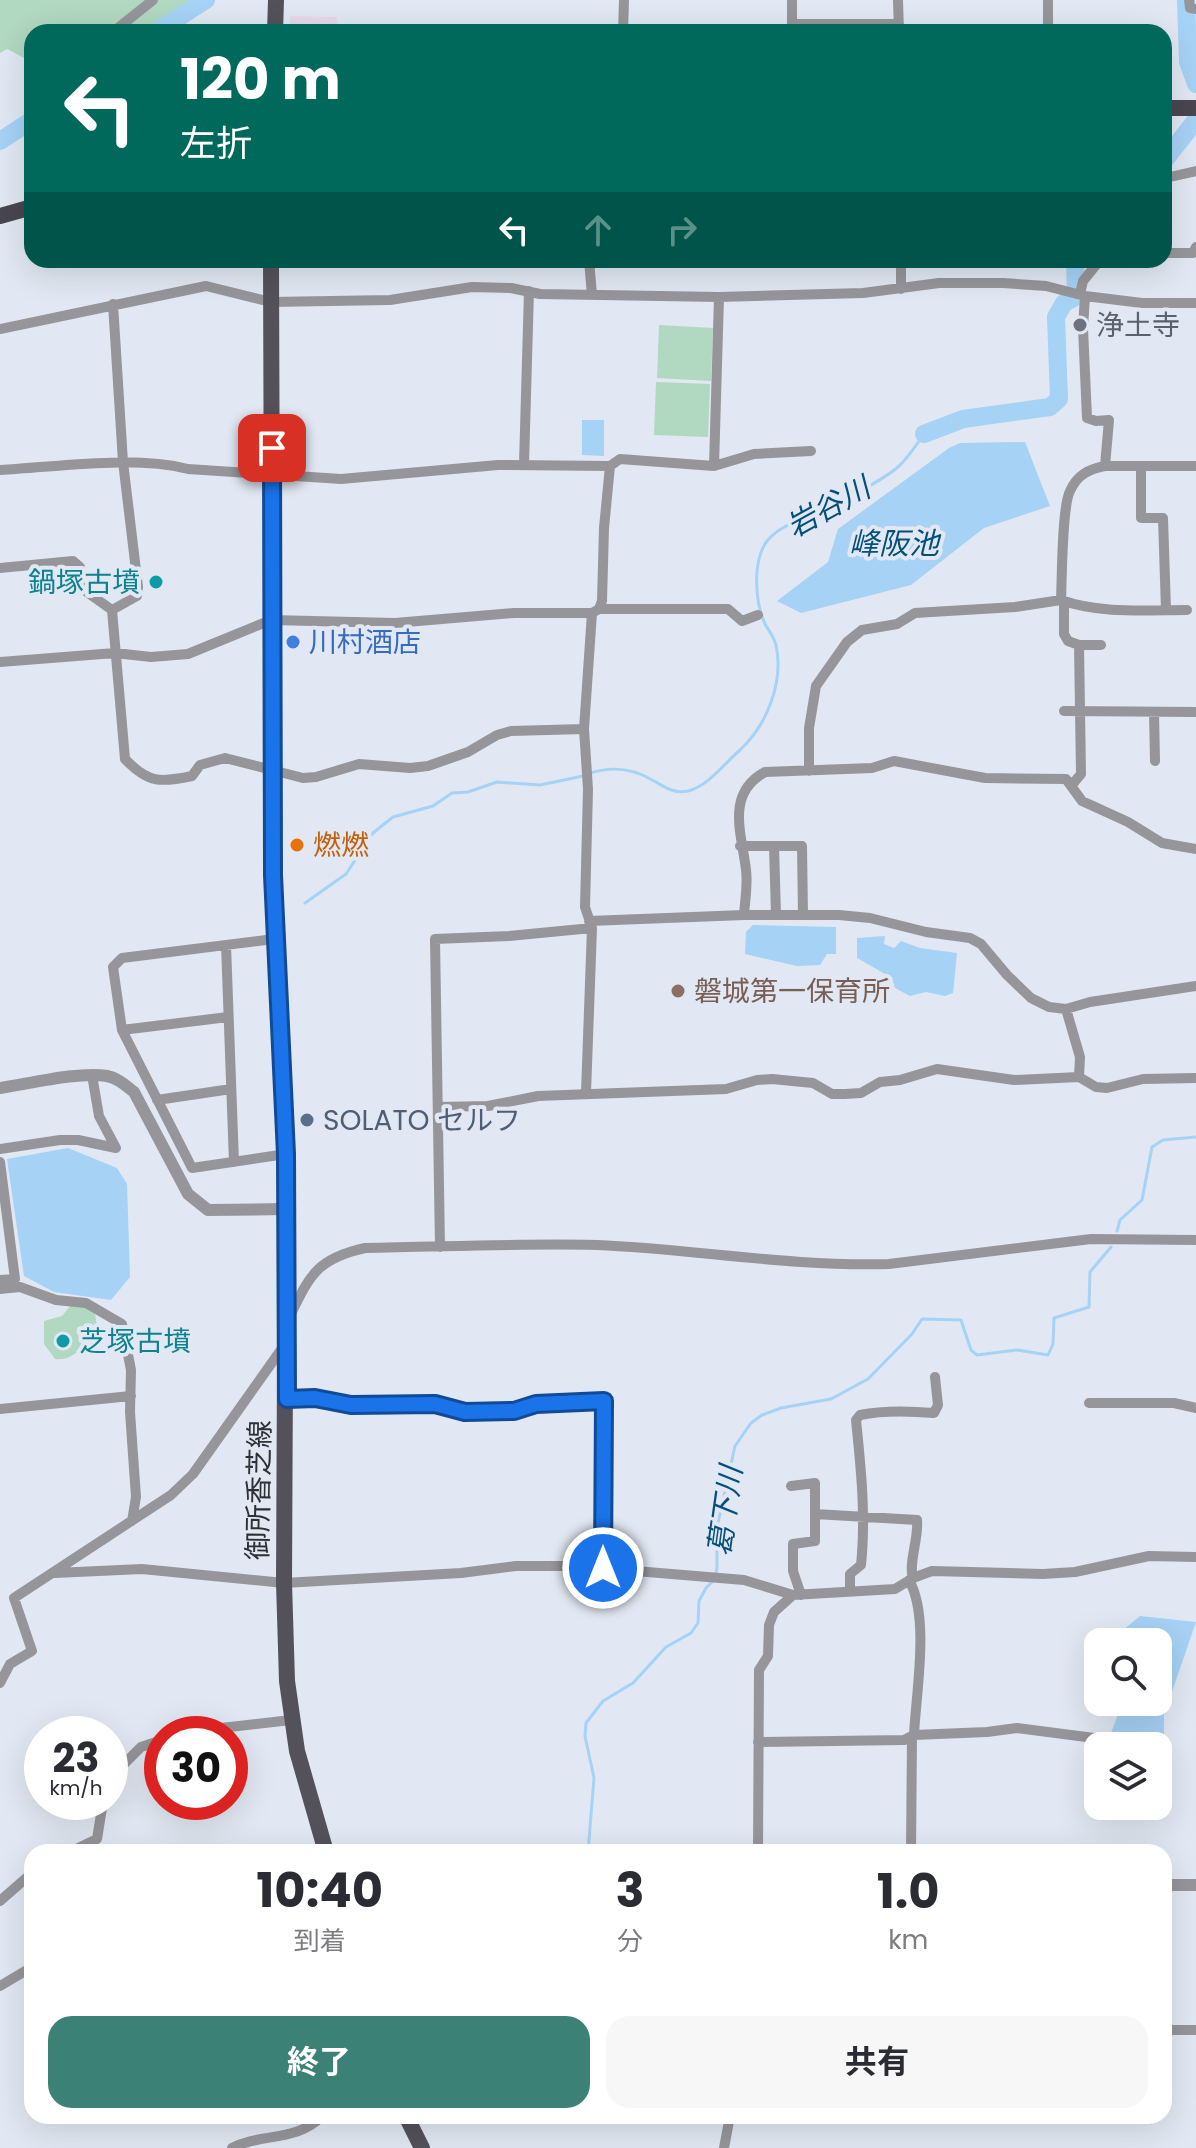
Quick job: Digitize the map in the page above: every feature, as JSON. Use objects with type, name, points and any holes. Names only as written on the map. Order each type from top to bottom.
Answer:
[{"type":"highway","points":[[1172,108],[1193,108]]},
{"type":"highway","points":[[0,216],[24,209]]},
{"type":"main road","points":[[275,24],[276,0]]},
{"type":"main road","name":"御所香芝線","points":[[271,268],[274,939],[286,1154],[284,1583],[287,1681],[297,1751],[324,1844]]},
{"type":"main road","points":[[410,2124],[422,2148]]},
{"type":"street","points":[[123,24],[153,0]]},
{"type":"street","points":[[623,24],[624,0]]},
{"type":"street","points":[[792,0],[792,24]]},
{"type":"street","points":[[898,0],[899,24]]},
{"type":"street","points":[[1048,0],[1048,24]]},
{"type":"street","points":[[1189,0],[1190,8],[1196,9]]},
{"type":"street","points":[[1172,177],[1196,171]]},
{"type":"street","points":[[1172,253],[1193,253],[1196,247]]},
{"type":"street","points":[[590,268],[592,295]]},
{"type":"street","points":[[901,268],[901,289]]},
{"type":"street","points":[[1094,268],[1083,281],[1079,294],[1087,418],[1109,420],[1105,466]]},
{"type":"street","points":[[0,329],[206,286],[271,302],[390,300],[472,287],[592,295],[719,297],[863,293],[939,283],[1003,283],[1046,286],[1142,303],[1196,303]]},
{"type":"street","points":[[524,464],[529,291]]},
{"type":"street","points":[[714,466],[719,297]]},
{"type":"street","points":[[112,610],[137,596],[138,587],[123,462],[113,304]]},
{"type":"street","points":[[0,470],[123,462],[165,463],[188,469],[341,479],[440,468],[524,464],[610,466],[620,459],[714,466],[754,454],[811,451]]},
{"type":"street","points":[[586,1093],[590,925],[585,907],[588,789],[584,729],[595,611],[602,601],[610,466]]},
{"type":"street","points":[[1101,645],[1079,645],[1068,641],[1064,634],[1067,498],[1081,475],[1105,466],[1196,466]]},
{"type":"street","points":[[1141,466],[1141,518],[1163,518],[1166,610]]},
{"type":"street","points":[[0,568],[73,561],[80,567],[84,590],[112,610]]},
{"type":"street","points":[[809,771],[809,728],[816,686],[847,642],[862,630],[897,624],[915,613],[1063,601],[1078,606],[1116,610],[1187,610]]},
{"type":"street","points":[[0,662],[115,653],[151,657],[188,654],[271,620],[395,623],[514,613],[728,609],[742,621],[758,615]]},
{"type":"street","points":[[112,610],[125,759],[140,775],[156,780],[192,776],[200,765],[225,758],[303,778],[359,764],[410,768],[428,766],[468,752],[497,735],[511,731],[584,729]]},
{"type":"street","points":[[1071,786],[1081,774],[1079,645]]},
{"type":"street","points":[[1064,711],[1196,712]]},
{"type":"street","points":[[1154,712],[1155,761]]},
{"type":"street","points":[[744,915],[746,871],[740,846],[740,803],[754,778],[765,772],[872,768],[894,761],[985,778],[1066,779],[1082,801],[1128,822],[1162,843],[1196,849]]},
{"type":"street","points":[[740,846],[802,846],[803,915]]},
{"type":"street","points":[[774,846],[776,915]]},
{"type":"street","points":[[440,1247],[435,939],[509,936],[590,925],[744,915],[870,918],[926,932],[970,938],[981,944],[1031,998],[1049,1007],[1066,1009],[1090,1002],[1196,986]]},
{"type":"street","points":[[274,939],[122,958],[113,967],[122,1030],[192,1168],[286,1154]]},
{"type":"street","points":[[226,945],[234,1162]]},
{"type":"street","points":[[1066,1009],[1080,1057],[1079,1077]]},
{"type":"street","points":[[122,1030],[228,1017]]},
{"type":"street","points":[[438,1107],[488,1106],[538,1096],[726,1089],[772,1079],[813,1083],[832,1094],[861,1093],[880,1082],[900,1080],[937,1069],[1014,1080],[1079,1077],[1096,1087],[1107,1088],[1143,1079],[1196,1078]]},
{"type":"street","points":[[0,1088],[92,1075],[120,1081],[134,1092],[188,1194],[199,1205],[208,1210],[285,1209]]},
{"type":"street","points":[[0,1149],[60,1140],[78,1140],[116,1148],[99,1116],[92,1075]]},
{"type":"street","points":[[157,1100],[231,1089]]},
{"type":"street","points":[[0,1162],[15,1279],[0,1280]]},
{"type":"street","points":[[287,1322],[308,1279],[325,1262],[341,1253],[365,1248],[594,1245],[861,1265],[1091,1239],[1196,1240]]},
{"type":"street","points":[[0,1289],[20,1287],[56,1300],[86,1303],[122,1324],[131,1370],[136,1497],[132,1521]]},
{"type":"street","points":[[14,1598],[171,1495],[193,1474],[287,1342]]},
{"type":"street","points":[[850,1592],[850,1574],[861,1565],[864,1538],[856,1420],[860,1415],[867,1414],[906,1411],[934,1413],[938,1405],[935,1377]]},
{"type":"street","points":[[0,1409],[131,1396]]},
{"type":"street","points":[[287,1399],[315,1398],[351,1405],[435,1404],[465,1412],[514,1411],[536,1404],[604,1401],[603,1568]]},
{"type":"street","points":[[1089,1403],[1174,1403],[1180,1407],[1196,1408]]},
{"type":"street","points":[[791,1486],[815,1483],[815,1541],[793,1544],[797,1595]]},
{"type":"street","points":[[815,1514],[917,1520],[916,1548],[910,1570],[917,1594],[921,1638],[913,1735],[911,1844]]},
{"type":"street","points":[[55,1573],[142,1569],[284,1583],[461,1573],[516,1566],[603,1568],[744,1580],[797,1595],[895,1589],[932,1571],[1075,1572],[1149,1556],[1196,1557]]},
{"type":"street","points":[[0,1596],[10,1595],[14,1598],[32,1651],[10,1664],[0,1683]]},
{"type":"street","points":[[758,1844],[759,1670],[768,1656],[769,1625],[774,1612],[797,1595]]},
{"type":"street","points":[[248,1725],[291,1720]]},
{"type":"street","points":[[758,1742],[904,1740],[913,1735],[1017,1728],[1084,1737]]},
{"type":"street","points":[[128,1760],[144,1746]]},
{"type":"street","points":[[87,1844],[97,1839],[100,1820]]},
{"type":"street","points":[[0,1901],[24,1880]]},
{"type":"street","points":[[1172,1885],[1196,1885]]},
{"type":"street","points":[[0,1986],[24,1972]]},
{"type":"street","points":[[1172,2030],[1196,2030]]},
{"type":"street","points":[[232,2148],[246,2141],[282,2137],[315,2124]]},
{"type":"street","points":[[724,2148],[728,2124]]},
{"type":"shaded area","points":[[290,16],[337,17],[337,24],[290,24]]},
{"type":"green space","points":[[0,0],[192,0],[183,24],[24,24],[24,58],[7,49],[0,53]]},
{"type":"green space","points":[[659,325],[713,328],[711,381],[657,378]]},
{"type":"green space","points":[[656,382],[710,384],[708,437],[654,435]]},
{"type":"green space","points":[[71,1305],[81,1305],[95,1314],[97,1326],[75,1354],[55,1359],[44,1344],[44,1321],[62,1316]]},
{"type":"water","points":[[582,420],[604,420],[604,456],[582,455]]},
{"type":"water","name":"峰阪池","points":[[1025,442],[1050,506],[984,528],[911,585],[801,613],[777,601],[828,562],[838,529],[949,448],[960,443]]},
{"type":"water","points":[[753,925],[836,927],[836,954],[827,954],[820,965],[797,966],[745,954],[746,932]]},
{"type":"water","points":[[885,936],[884,944],[894,948],[901,941],[920,948],[957,953],[953,993],[945,996],[926,992],[910,996],[895,988],[892,978],[857,958],[857,938]]},
{"type":"water","points":[[68,1148],[117,1168],[127,1184],[130,1277],[111,1300],[54,1292],[24,1276],[7,1159]]},
{"type":"water","points":[[1140,1616],[1196,1622],[1172,1692],[1172,1628],[1125,1628]]},
{"type":"water","points":[[1164,1716],[1164,1732],[1111,1732],[1117,1717]]},
{"type":"waterway","points":[[168,24],[206,0]]},
{"type":"waterway","name":"岩谷川","points":[[1186,0],[1188,62],[1196,84]]},
{"type":"waterway","name":"岩谷川","points":[[1172,151],[1196,120]]},
{"type":"waterway","points":[[0,141],[24,125]]},
{"type":"waterway","name":"岩谷川","points":[[924,434],[963,419],[1050,407],[1059,399],[1056,317],[1064,303],[1076,297],[1075,268]]},
{"type":"waterway","name":"岩谷川","points":[[590,773],[607,769],[631,771],[678,792],[688,791],[709,779],[750,740],[771,702],[778,674],[776,645],[765,624],[757,593],[757,570],[762,549],[773,535],[787,526],[825,510],[891,472],[906,459],[924,434]]},
{"type":"waterway","name":"岩谷川","points":[[305,903],[346,874],[373,833],[393,817],[433,806],[452,793],[468,792],[497,782],[540,785],[583,776]]},
{"type":"waterway","name":"葛下川","points":[[1117,1231],[1120,1220],[1142,1200],[1152,1147],[1163,1140],[1196,1137]]},
{"type":"waterway","name":"葛下川","points":[[589,1844],[594,1778],[585,1736],[586,1723],[603,1701],[633,1683],[666,1647],[691,1633],[698,1623],[699,1601],[715,1579],[717,1527],[735,1446],[751,1423],[781,1408],[831,1399],[868,1379],[912,1334],[922,1319],[961,1320],[971,1350],[977,1355],[1017,1350],[1048,1355],[1053,1344],[1054,1318],[1089,1307],[1090,1272],[1111,1247]]},
{"type":"place","name":"浄土寺","points":[[1080,325]]},
{"type":"place","name":"鍋塚古墳","points":[[156,582]]},
{"type":"place","name":"川村酒店","points":[[293,642]]},
{"type":"place","name":"燃燃","points":[[297,845]]},
{"type":"place","name":"磐城第一保育所","points":[[678,991]]},
{"type":"place","name":"SOLATO セルフ","points":[[307,1120]]},
{"type":"place","name":"芝塚古墳","points":[[63,1341]]},
{"type":"route","points":[[272,448],[274,939],[286,1154],[287,1399],[315,1398],[351,1405],[435,1404],[465,1412],[514,1411],[536,1404],[604,1401],[603,1568]]}]
